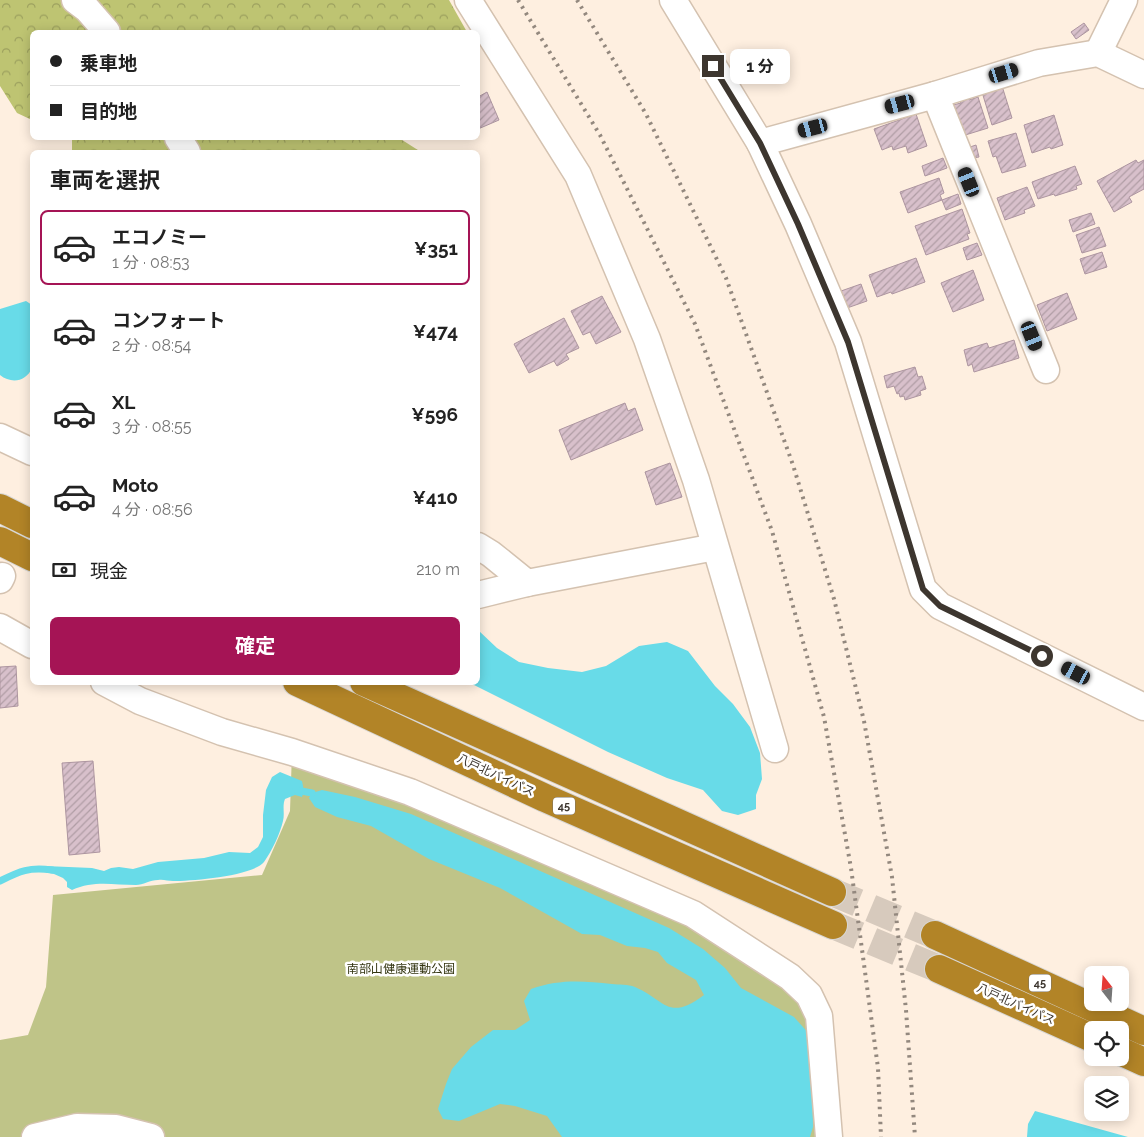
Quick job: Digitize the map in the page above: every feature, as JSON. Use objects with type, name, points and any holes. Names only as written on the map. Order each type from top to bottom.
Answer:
[{"type":"highway","points":[[0,508],[30,523]]},
{"type":"highway","points":[[0,541],[30,555]]},
{"type":"highway","name":"八戸北バイパス","points":[[303,685],[545,798],[833,925]]},
{"type":"highway","points":[[371,685],[832,892]]},
{"type":"highway","name":"45","points":[[936,935],[1144,1031]]},
{"type":"highway","name":"八戸北バイパス","points":[[938,969],[1084,1034]]},
{"type":"highway","points":[[1129,1055],[1144,1062]]},
{"type":"street","points":[[76,0],[88,9],[105,30]]},
{"type":"street","points":[[468,0],[578,175],[647,339],[696,480],[776,749]]},
{"type":"street","points":[[673,0],[760,143],[798,224],[848,342],[923,589],[940,606],[1144,707]]},
{"type":"street","points":[[1098,53],[1124,0]]},
{"type":"street","points":[[760,143],[935,95],[1040,63],[1098,53],[1144,75]]},
{"type":"street","points":[[935,95],[1046,370]]},
{"type":"street","points":[[0,437],[30,451]]},
{"type":"street","points":[[480,547],[527,583]]},
{"type":"street","points":[[480,595],[527,583],[715,547]]},
{"type":"street","points":[[0,627],[30,644]]},
{"type":"street","points":[[110,685],[140,701],[222,732],[292,752],[410,792],[693,914],[790,977],[809,995],[819,1016],[829,1137]]},
{"type":"street","points":[[35,1137],[77,1127],[116,1128],[151,1137]]},
{"type":"green space","points":[[0,0],[449,0],[466,30],[30,30],[30,119],[17,113],[0,86]]},
{"type":"green space","points":[[72,140],[402,140],[418,150],[72,150]]},
{"type":"green space","name":"南部山健康運動公園","points":[[292,752],[693,914],[809,995],[829,1137],[0,1137],[0,1040],[28,1035],[46,987],[53,895],[262,875],[290,811]]},
{"type":"water","points":[[26,301],[30,304],[30,371],[22,379],[9,380],[0,375],[0,309]]},
{"type":"water","points":[[480,632],[497,648],[519,662],[582,672],[606,666],[639,646],[667,642],[688,651],[750,727],[760,753],[762,779],[756,795],[756,809],[738,815],[722,811],[703,790],[667,778],[608,752],[474,685],[480,685]]},
{"type":"water","points":[[280,772],[302,781],[304,791],[302,797],[295,795],[285,799],[283,821],[278,837],[267,858],[258,867],[248,871],[207,879],[160,880],[136,885],[96,884],[72,890],[67,887],[67,882],[63,878],[44,872],[45,866],[92,868],[104,871],[119,867],[133,869],[158,862],[204,858],[229,852],[250,853],[258,847],[263,837],[266,790],[272,777]]},
{"type":"water","points":[[322,790],[355,797],[411,814],[669,928],[703,949],[725,968],[741,988],[794,1017],[811,1036],[813,1127],[810,1137],[562,1137],[547,1116],[515,1106],[500,1104],[459,1121],[443,1119],[438,1109],[452,1069],[471,1047],[493,1030],[515,1030],[530,1020],[524,1001],[531,989],[571,982],[626,985],[635,987],[667,1006],[674,1008],[692,1003],[704,995],[696,980],[667,963],[658,952],[627,946],[600,935],[582,934],[500,888],[429,859],[371,826],[337,817],[315,807],[309,798],[312,793]]},
{"type":"water","points":[[1035,1111],[1128,1137],[1027,1137],[1028,1124]]},
{"type":"building","points":[[1084,23],[1089,30],[1076,39],[1071,32]]},
{"type":"building","points":[[1002,86],[1012,118],[992,125],[982,92]]},
{"type":"building","points":[[487,92],[499,120],[480,128],[480,96]]},
{"type":"building","points":[[968,97],[969,100],[978,97],[988,128],[962,136],[953,105],[961,103],[959,99]]},
{"type":"building","points":[[916,114],[927,146],[908,153],[906,146],[893,150],[892,146],[882,150],[874,129]]},
{"type":"building","points":[[1054,115],[1063,145],[1032,153],[1024,125]]},
{"type":"building","points":[[1016,133],[1026,166],[1002,173],[996,156],[993,157],[988,141]]},
{"type":"building","points":[[976,145],[979,157],[973,158],[970,147]]},
{"type":"building","points":[[943,158],[947,168],[925,176],[922,166]]},
{"type":"building","points":[[1136,160],[1138,163],[1144,160],[1144,189],[1129,197],[1132,202],[1114,212],[1097,181]]},
{"type":"building","points":[[1075,166],[1082,184],[1076,186],[1077,189],[1038,199],[1032,182]]},
{"type":"building","points":[[939,178],[944,193],[940,195],[942,200],[908,213],[900,192]]},
{"type":"building","points":[[1027,187],[1035,206],[1024,210],[1025,213],[1005,220],[997,198]]},
{"type":"building","points":[[958,194],[961,204],[946,210],[942,200]]},
{"type":"building","points":[[962,209],[970,233],[967,234],[969,239],[926,255],[915,226]]},
{"type":"building","points":[[1091,213],[1095,224],[1073,232],[1069,220]]},
{"type":"building","points":[[1099,227],[1106,246],[1082,253],[1076,235]]},
{"type":"building","points":[[977,243],[982,255],[967,260],[963,248]]},
{"type":"building","points":[[1102,252],[1107,267],[1085,274],[1080,259]]},
{"type":"building","points":[[916,258],[925,282],[892,294],[891,292],[877,297],[869,275]]},
{"type":"building","points":[[973,270],[984,300],[953,312],[941,283]]},
{"type":"building","points":[[861,284],[867,301],[847,308],[841,291]]},
{"type":"building","points":[[1067,293],[1077,319],[1047,331],[1037,305]]},
{"type":"building","points":[[602,296],[621,332],[596,344],[590,332],[583,335],[571,311]]},
{"type":"building","points":[[564,318],[579,348],[566,354],[569,359],[557,366],[554,361],[529,373],[514,344]]},
{"type":"building","points":[[1014,340],[1019,358],[974,372],[972,364],[968,366],[964,350],[987,343],[989,348]]},
{"type":"building","points":[[915,367],[918,377],[922,376],[926,389],[920,391],[921,395],[905,400],[904,396],[900,397],[899,393],[897,394],[894,386],[887,388],[884,376]]},
{"type":"building","points":[[625,403],[628,411],[635,408],[643,430],[571,460],[559,430]]},
{"type":"building","points":[[670,463],[682,497],[656,505],[645,472]]},
{"type":"building","points":[[16,666],[18,706],[0,708],[0,667]]},
{"type":"building","points":[[93,761],[100,852],[69,855],[62,763]]},
{"type":"waterway","points":[[296,790],[312,793]]},
{"type":"waterway","points":[[0,881],[25,871],[37,869],[52,870]]},
{"type":"tunnel","points":[[832,892],[935,935]]},
{"type":"tunnel","points":[[833,925],[939,969]]},
{"type":"railway","points":[[518,0],[600,135],[695,324],[772,531],[824,717],[851,868],[878,1068],[881,1137]]},
{"type":"railway","points":[[577,0],[646,114],[726,278],[793,465],[834,599],[864,721],[892,877],[906,1010],[915,1137]]},
{"type":"route","points":[[713,66],[760,143],[798,224],[848,342],[923,589],[940,606],[1042,656]]}]
